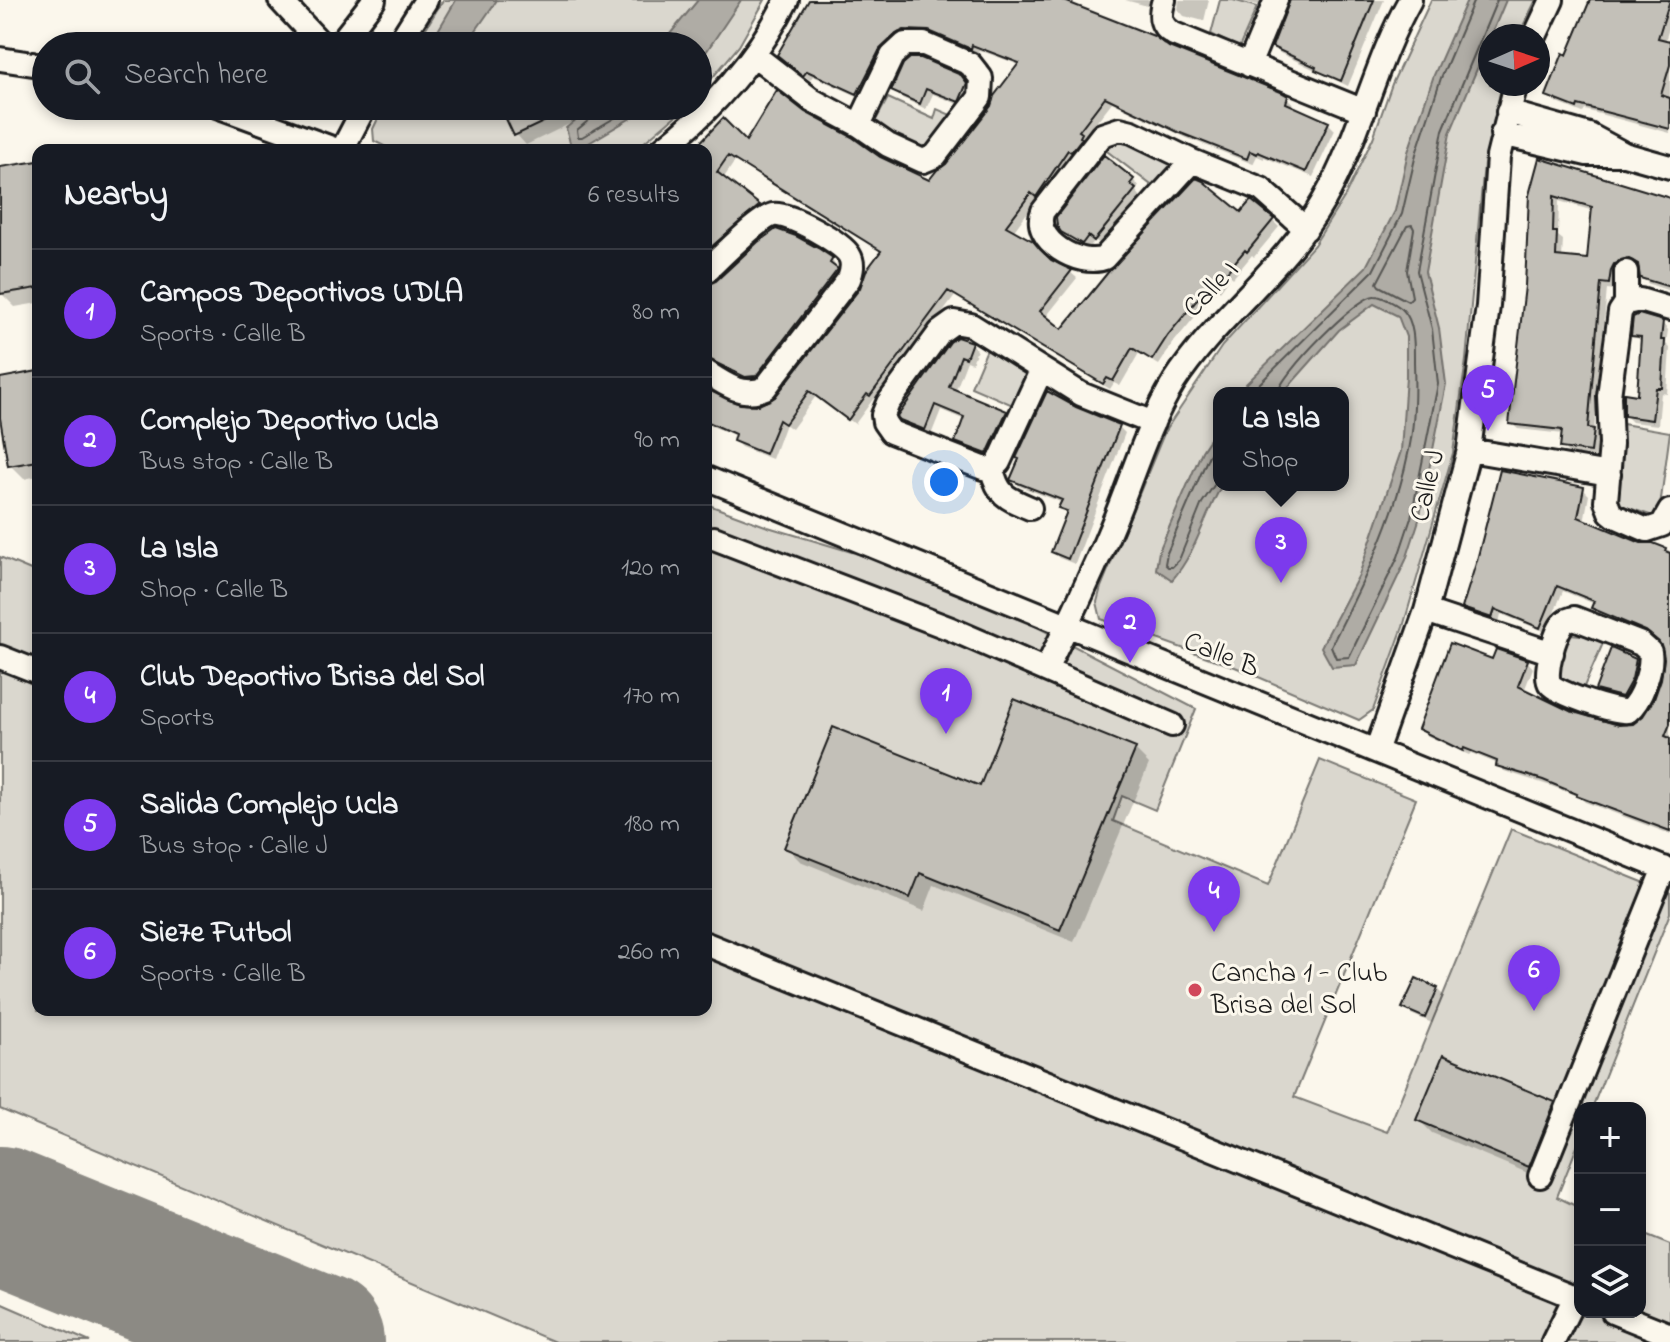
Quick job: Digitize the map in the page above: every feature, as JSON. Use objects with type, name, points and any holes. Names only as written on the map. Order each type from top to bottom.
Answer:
[{"type":"street","points":[[280,0],[310,32]]},
{"type":"street","points":[[349,32],[374,0]]},
{"type":"street","points":[[406,32],[426,0]]},
{"type":"street","points":[[712,102],[754,55],[787,0]]},
{"type":"street","points":[[1164,0],[1160,17],[1169,31],[1364,111]]},
{"type":"street","points":[[1249,65],[1276,0]]},
{"type":"street","name":"Calle I","points":[[1046,670],[1109,534],[1153,423],[1172,386],[1203,343],[1268,275],[1306,229],[1338,174],[1392,36],[1410,0]]},
{"type":"street","points":[[1541,24],[1552,0]]},
{"type":"street","points":[[754,55],[812,100],[918,160],[931,159],[980,97],[981,78],[970,64],[924,44],[905,44],[892,56],[859,125]]},
{"type":"street","points":[[0,59],[32,64]]},
{"type":"street","name":"Calle J","points":[[1376,751],[1426,611],[1469,450],[1486,322],[1498,157],[1513,96]]},
{"type":"street","points":[[256,120],[322,144]]},
{"type":"street","points":[[343,144],[357,120]]},
{"type":"street","points":[[667,144],[693,120]]},
{"type":"street","points":[[1505,123],[1587,154],[1624,154],[1670,167]]},
{"type":"street","points":[[1192,161],[1104,258],[1091,261],[1078,258],[1048,240],[1041,232],[1043,211],[1098,140],[1108,132],[1120,129],[1261,189],[1306,229]]},
{"type":"street","points":[[712,266],[763,220],[777,214],[792,217],[843,248],[850,256],[852,267],[849,279],[765,388],[742,392],[712,375]]},
{"type":"street","points":[[1626,272],[1626,303],[1620,312],[1611,381],[1606,501],[1610,512],[1662,536],[1662,525],[1670,511]]},
{"type":"street","points":[[1626,303],[1640,300],[1670,309]]},
{"type":"street","points":[[992,469],[891,432],[884,422],[885,408],[940,332],[954,322],[971,325],[1041,371],[1092,399],[1153,423]]},
{"type":"street","points":[[992,469],[999,462],[1041,371]]},
{"type":"street","points":[[1469,450],[1609,474]]},
{"type":"street","points":[[992,469],[995,483],[1004,496],[1030,508]]},
{"type":"street","name":"Calle B","points":[[712,480],[1667,870]]},
{"type":"street","points":[[714,538],[951,629],[1172,725]]},
{"type":"street","points":[[1426,611],[1552,653]]},
{"type":"street","points":[[1574,618],[1641,644],[1650,652],[1651,659],[1636,702],[1622,712],[1550,684],[1546,674],[1552,653],[1560,628],[1574,618]]},
{"type":"street","points":[[0,657],[32,670]]},
{"type":"street","points":[[1540,1176],[1667,870]]},
{"type":"street","points":[[712,946],[1574,1297]]},
{"type":"street","points":[[1553,1342],[1574,1304]]},
{"type":"street","points":[[1628,1318],[1670,1335]]},
{"type":"shaded area","points":[[443,0],[765,0],[739,46],[712,78],[712,32],[424,32]]},
{"type":"shaded area","points":[[1220,0],[1233,0],[1257,7],[1239,48],[1211,34]]},
{"type":"shaded area","points":[[1431,0],[1536,0],[1524,24],[1478,24],[1478,96],[1499,96],[1484,164],[1466,360],[1453,453],[1403,627],[1373,710],[1359,720],[1235,667],[1101,619],[1097,602],[1165,431],[1222,346],[1314,245],[1345,196]]},
{"type":"shaded area","points":[[888,98],[934,119],[937,109],[958,118],[923,153],[871,129]]},
{"type":"shaded area","points":[[377,120],[670,120],[642,144],[380,144],[374,141],[373,129]]},
{"type":"shaded area","points":[[1115,140],[1127,140],[1179,164],[1159,191],[1103,148]]},
{"type":"shaded area","points":[[988,347],[1028,375],[1015,406],[971,387]]},
{"type":"shaded area","points":[[1623,424],[1670,432],[1659,514],[1653,516],[1614,503]]},
{"type":"shaded area","points":[[712,506],[768,527],[875,559],[1010,613],[1196,709],[1155,810],[1122,796],[1113,821],[1268,886],[1320,760],[1416,799],[1294,1097],[1387,1132],[1511,829],[1670,893],[1670,913],[1594,1102],[1574,1102],[1574,1154],[1557,1197],[1574,1205],[1574,1318],[1646,1318],[1646,1235],[1670,1245],[1670,1342],[555,1342],[0,1109],[0,557],[32,570],[32,1016],[712,1016]]},
{"type":"shaded area","points":[[1570,634],[1604,641],[1583,689],[1560,678],[1557,657]]},
{"type":"shaded area","points":[[0,1303],[90,1342],[0,1342]]},
{"type":"water","points":[[456,0],[497,0],[475,32],[437,32]]},
{"type":"water","points":[[698,0],[741,0],[712,43],[712,32],[672,32]]},
{"type":"water","points":[[1467,0],[1506,0],[1496,24],[1478,24],[1478,66],[1450,133],[1425,272],[1439,328],[1446,384],[1419,520],[1406,560],[1356,665],[1332,667],[1321,647],[1359,575],[1401,451],[1406,337],[1398,316],[1374,304],[1339,330],[1288,387],[1244,387],[1366,267],[1395,211],[1408,152],[1434,75]]},
{"type":"water","points":[[576,120],[627,120],[587,144],[570,144],[566,128]]},
{"type":"water","points":[[1213,434],[1213,491],[1219,491],[1194,546],[1172,580],[1156,569],[1159,551],[1202,451]]},
{"type":"building","points":[[809,0],[1062,0],[1154,36],[1169,47],[1281,92],[1288,96],[1286,103],[1329,122],[1306,172],[1258,152],[1250,151],[1247,159],[1178,132],[1105,97],[1079,131],[1082,138],[1071,152],[1068,150],[1036,197],[1031,193],[1006,226],[1033,241],[1051,260],[1072,270],[1040,311],[1062,329],[1109,271],[1196,178],[1241,212],[1251,200],[1274,219],[1247,252],[1245,250],[1213,286],[1210,284],[1168,335],[1152,360],[1132,348],[1113,381],[1107,378],[1103,384],[948,291],[870,396],[867,394],[848,420],[809,391],[785,424],[779,420],[765,454],[733,441],[735,434],[712,424],[712,392],[740,404],[759,405],[775,397],[860,288],[866,271],[881,251],[728,156],[717,172],[760,205],[712,246],[712,144],[699,144],[723,118],[746,141],[777,90],[805,112],[852,137],[880,157],[929,180],[946,164],[991,106],[994,96],[1019,63],[972,45],[971,49],[929,31],[904,30],[880,49],[857,94],[807,71],[803,76],[777,55]]},
{"type":"building","points":[[1290,0],[1374,0],[1341,81],[1272,47]]},
{"type":"building","points":[[1590,0],[1670,0],[1658,38],[1670,41],[1670,65],[1661,95],[1670,98],[1670,129],[1578,105],[1577,108],[1546,96],[1550,96],[1550,86],[1563,53],[1567,55]]},
{"type":"building","points":[[910,58],[921,58],[961,75],[967,83],[959,102],[926,89],[920,104],[891,91],[903,64]]},
{"type":"building","points":[[507,120],[548,120],[514,136]]},
{"type":"building","points":[[1104,155],[1134,179],[1130,184],[1136,189],[1094,241],[1088,236],[1082,244],[1061,232],[1056,217]]},
{"type":"building","points":[[1539,158],[1670,198],[1670,287],[1640,278],[1638,264],[1627,258],[1614,264],[1609,284],[1601,283],[1588,428],[1594,429],[1591,452],[1560,448],[1562,430],[1509,424],[1525,286],[1529,195]],"holes":[[[1554,196],[1592,207],[1587,259],[1556,256]]]},
{"type":"building","points":[[32,162],[32,289],[0,294],[0,167]]},
{"type":"building","points":[[776,229],[818,248],[833,258],[830,263],[838,269],[756,376],[745,377],[712,361],[712,283]]},
{"type":"building","points":[[1639,314],[1663,321],[1662,388],[1656,388],[1652,420],[1624,416],[1624,393],[1637,395],[1641,337],[1631,336],[1633,317]]},
{"type":"building","points":[[957,337],[972,342],[966,358],[961,356],[949,387],[1007,411],[987,454],[955,442],[964,417],[935,405],[925,430],[897,417],[950,342]]},
{"type":"building","points":[[32,372],[32,462],[8,466],[0,418],[0,378]]},
{"type":"building","points":[[1047,391],[1120,425],[1068,559],[1051,552],[1067,511],[1058,508],[1062,500],[1010,480],[1019,459],[1016,458]]},
{"type":"building","points":[[1500,470],[1584,487],[1578,517],[1641,543],[1666,548],[1665,551],[1670,553],[1670,724],[1665,736],[1670,738],[1670,831],[1576,796],[1543,780],[1496,766],[1497,761],[1464,748],[1463,751],[1418,729],[1450,643],[1492,659],[1496,649],[1528,660],[1518,686],[1570,711],[1619,725],[1633,724],[1643,716],[1654,699],[1661,679],[1664,658],[1659,642],[1646,631],[1591,608],[1594,601],[1557,586],[1540,628],[1495,609],[1492,618],[1462,608]]},
{"type":"building","points":[[1611,648],[1636,659],[1632,679],[1622,697],[1595,690]]},
{"type":"building","points":[[1014,699],[1136,748],[1060,930],[920,873],[910,898],[784,848],[833,727],[980,786]]},
{"type":"building","points":[[1416,978],[1438,988],[1425,1018],[1402,1008]]},
{"type":"building","points":[[1443,1055],[1555,1102],[1529,1167],[1416,1120]]},
{"type":"runway","points":[[0,1214],[316,1342]]},
{"type":"place","name":"Salida Complejo Ucla","points":[[1488,431]]},
{"type":"place","name":"La Isla","points":[[1281,583]]},
{"type":"place","name":"Complejo Deportivo Ucla","points":[[1130,663]]},
{"type":"place","name":"Campos Deportivos UDLA","points":[[946,734]]},
{"type":"place","name":"Club Deportivo Brisa del Sol","points":[[1214,932]]},
{"type":"place","name":"Cancha 1 - Club Brisa del Sol","points":[[1195,990]]},
{"type":"place","name":"Sie7e Futbol","points":[[1534,1011]]}]
